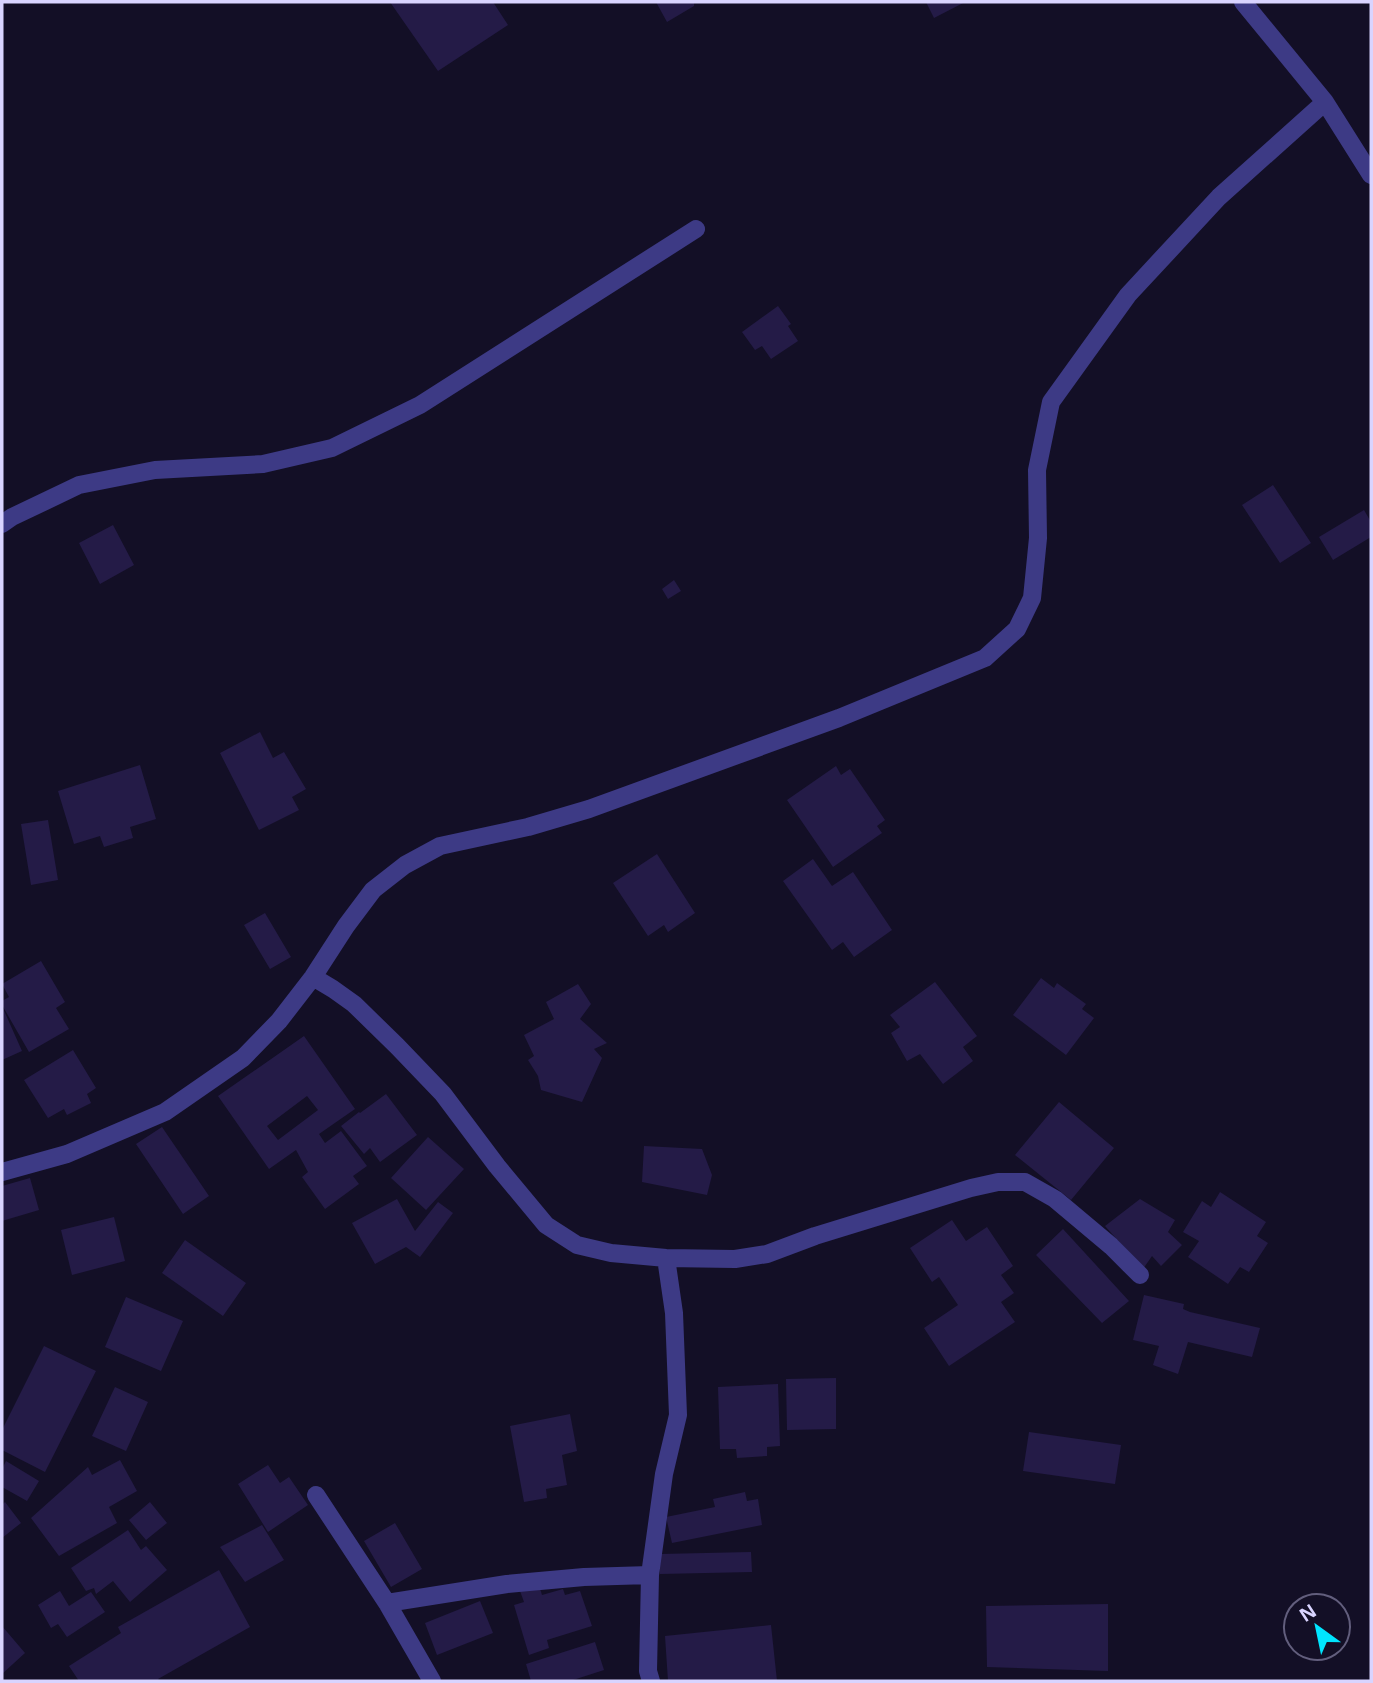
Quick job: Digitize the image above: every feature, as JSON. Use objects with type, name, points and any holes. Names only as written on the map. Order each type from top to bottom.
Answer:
[{"type":"street","points":[[1243,2],[1325,102],[1371,175]]},
{"type":"street","points":[[2,1172],[67,1154],[165,1112],[243,1058],[279,1021],[373,890],[405,865],[440,846],[528,827],[589,810],[839,718],[985,658],[1017,629],[1032,598],[1038,538],[1037,470],[1051,402],[1128,295],[1219,197],[1325,102]]},
{"type":"street","points":[[2,524],[79,485],[155,470],[263,464],[331,448],[420,405],[696,229]]},
{"type":"street","points":[[313,977],[354,1004],[443,1094],[546,1225],[577,1245],[611,1253],[666,1258],[735,1259],[766,1254],[971,1188],[998,1182],[1025,1182],[1055,1199],[1111,1246],[1140,1275]]},
{"type":"street","points":[[651,1681],[648,1671],[650,1575],[664,1474],[678,1415],[674,1313],[666,1258]]},
{"type":"street","points":[[316,1495],[387,1603],[432,1681]]},
{"type":"street","points":[[387,1603],[508,1584],[584,1577],[650,1575]]},
{"type":"building","points":[[390,2],[493,2],[508,25],[438,71]]},
{"type":"building","points":[[656,2],[694,2],[694,6],[667,22]]},
{"type":"building","points":[[926,2],[965,2],[934,18]]},
{"type":"building","points":[[778,306],[791,324],[788,326],[798,341],[771,359],[762,346],[755,350],[742,332]]},
{"type":"building","points":[[1273,485],[1311,543],[1280,563],[1242,505]]},
{"type":"building","points":[[1364,510],[1371,522],[1371,537],[1333,560],[1319,537]]},
{"type":"building","points":[[113,525],[134,565],[100,584],[79,543]]},
{"type":"building","points":[[674,580],[681,591],[668,599],[662,589]]},
{"type":"building","points":[[260,732],[273,758],[284,752],[306,789],[292,797],[299,810],[259,830],[220,753]]},
{"type":"building","points":[[140,765],[156,819],[130,827],[133,838],[104,847],[100,836],[74,844],[58,791]]},
{"type":"building","points":[[836,766],[841,775],[850,769],[885,820],[877,826],[882,833],[833,867],[787,800]]},
{"type":"building","points":[[48,820],[58,880],[31,885],[21,824]]},
{"type":"building","points":[[657,854],[695,913],[668,932],[664,925],[648,936],[613,883]]},
{"type":"building","points":[[813,859],[832,886],[853,872],[892,930],[854,957],[843,942],[832,950],[783,881]]},
{"type":"building","points":[[265,913],[291,957],[270,969],[244,925]]},
{"type":"building","points":[[41,961],[65,1002],[56,1008],[69,1029],[29,1052],[2,1005],[2,1001],[9,997],[2,984]]},
{"type":"building","points":[[1041,978],[1054,988],[1057,983],[1086,1004],[1082,1009],[1094,1018],[1066,1055],[1013,1015]]},
{"type":"building","points":[[935,982],[977,1036],[963,1047],[973,1061],[943,1084],[920,1054],[907,1061],[891,1033],[900,1027],[890,1015]]},
{"type":"building","points":[[578,984],[591,1004],[580,1019],[607,1043],[594,1049],[602,1058],[582,1102],[541,1090],[538,1076],[528,1060],[534,1056],[524,1035],[554,1019],[546,1002]]},
{"type":"building","points":[[2,1006],[22,1051],[2,1060]]},
{"type":"building","points":[[304,1036],[355,1109],[319,1134],[325,1143],[341,1131],[367,1166],[353,1176],[359,1184],[325,1209],[302,1177],[308,1172],[296,1150],[269,1169],[218,1096]],"holes":[[[307,1096],[318,1110],[278,1140],[267,1126]]]},
{"type":"building","points":[[73,1050],[96,1088],[87,1094],[91,1103],[67,1115],[64,1109],[48,1118],[24,1080]]},
{"type":"building","points":[[386,1094],[417,1135],[380,1162],[370,1148],[364,1154],[341,1126]]},
{"type":"building","points":[[1059,1102],[1114,1148],[1071,1200],[1015,1155]]},
{"type":"building","points":[[162,1127],[209,1196],[183,1214],[136,1144]]},
{"type":"building","points":[[428,1137],[464,1169],[426,1210],[391,1178]]},
{"type":"building","points":[[644,1146],[702,1149],[712,1175],[707,1195],[642,1182]]},
{"type":"building","points":[[30,1178],[39,1210],[2,1221],[2,1186]]},
{"type":"building","points":[[1220,1192],[1266,1222],[1257,1236],[1268,1243],[1249,1272],[1240,1267],[1228,1284],[1188,1257],[1199,1241],[1183,1232],[1202,1201],[1211,1207]]},
{"type":"building","points":[[397,1199],[415,1231],[438,1202],[453,1213],[420,1257],[406,1247],[375,1264],[352,1223]]},
{"type":"building","points":[[1140,1199],[1175,1220],[1168,1232],[1182,1245],[1161,1266],[1152,1256],[1143,1269],[1105,1226]]},
{"type":"building","points":[[114,1217],[125,1261],[72,1275],[61,1230]]},
{"type":"building","points":[[952,1220],[966,1241],[987,1227],[1013,1266],[1001,1275],[1014,1293],[1001,1302],[1015,1322],[949,1366],[924,1328],[958,1305],[939,1277],[932,1282],[910,1248]]},
{"type":"building","points":[[1063,1229],[1129,1301],[1102,1323],[1036,1255]]},
{"type":"building","points":[[185,1240],[246,1283],[223,1316],[162,1273]]},
{"type":"building","points":[[1144,1295],[1184,1304],[1183,1309],[1190,1312],[1260,1328],[1252,1357],[1188,1342],[1178,1374],[1153,1365],[1159,1346],[1133,1340]]},
{"type":"building","points":[[126,1297],[183,1321],[161,1371],[105,1347]]},
{"type":"building","points":[[44,1346],[96,1371],[45,1472],[2,1450],[2,1430]]},
{"type":"building","points":[[836,1378],[836,1429],[787,1430],[786,1379]]},
{"type":"building","points":[[778,1384],[780,1446],[767,1447],[767,1456],[737,1458],[736,1449],[720,1449],[718,1387]]},
{"type":"building","points":[[115,1387],[148,1402],[126,1451],[92,1436]]},
{"type":"building","points":[[570,1414],[577,1451],[562,1455],[567,1485],[546,1489],[547,1498],[524,1502],[510,1426]]},
{"type":"building","points":[[1029,1432],[1121,1445],[1115,1484],[1023,1471]]},
{"type":"building","points":[[120,1460],[137,1491],[109,1507],[117,1523],[59,1556],[31,1518],[88,1467],[92,1475]]},
{"type":"building","points":[[6,1461],[39,1481],[27,1501],[2,1487],[2,1469]]},
{"type":"building","points":[[268,1465],[280,1483],[289,1477],[308,1505],[268,1532],[238,1484]]},
{"type":"building","points":[[745,1492],[747,1501],[758,1499],[762,1525],[672,1543],[666,1517],[715,1507],[713,1499]]},
{"type":"building","points":[[5,1502],[21,1523],[2,1538],[2,1505]]},
{"type":"building","points":[[150,1502],[167,1523],[146,1540],[129,1520]]},
{"type":"building","points":[[395,1523],[422,1569],[391,1587],[364,1541]]},
{"type":"building","points":[[262,1525],[284,1560],[245,1582],[220,1547]]},
{"type":"building","points":[[128,1530],[141,1550],[146,1546],[167,1570],[130,1602],[113,1581],[96,1594],[94,1588],[86,1591],[71,1568]]},
{"type":"building","points":[[751,1552],[752,1572],[660,1574],[660,1554]]},
{"type":"building","points":[[219,1570],[250,1627],[158,1679],[160,1681],[79,1681],[69,1666],[121,1633],[118,1627]]},
{"type":"building","points":[[539,1585],[542,1595],[563,1589],[565,1595],[580,1591],[592,1626],[547,1640],[549,1648],[529,1655],[514,1605],[524,1602],[520,1591]]},
{"type":"building","points":[[60,1591],[69,1606],[91,1592],[105,1612],[67,1637],[58,1624],[51,1628],[38,1605]]},
{"type":"building","points":[[480,1601],[493,1633],[437,1655],[425,1623]]},
{"type":"building","points":[[1108,1604],[1108,1671],[987,1667],[986,1606]]},
{"type":"building","points":[[771,1625],[777,1681],[668,1681],[665,1636]]},
{"type":"building","points":[[2,1626],[25,1653],[2,1674]]},
{"type":"building","points":[[595,1642],[604,1670],[570,1681],[531,1681],[526,1664]]}]
